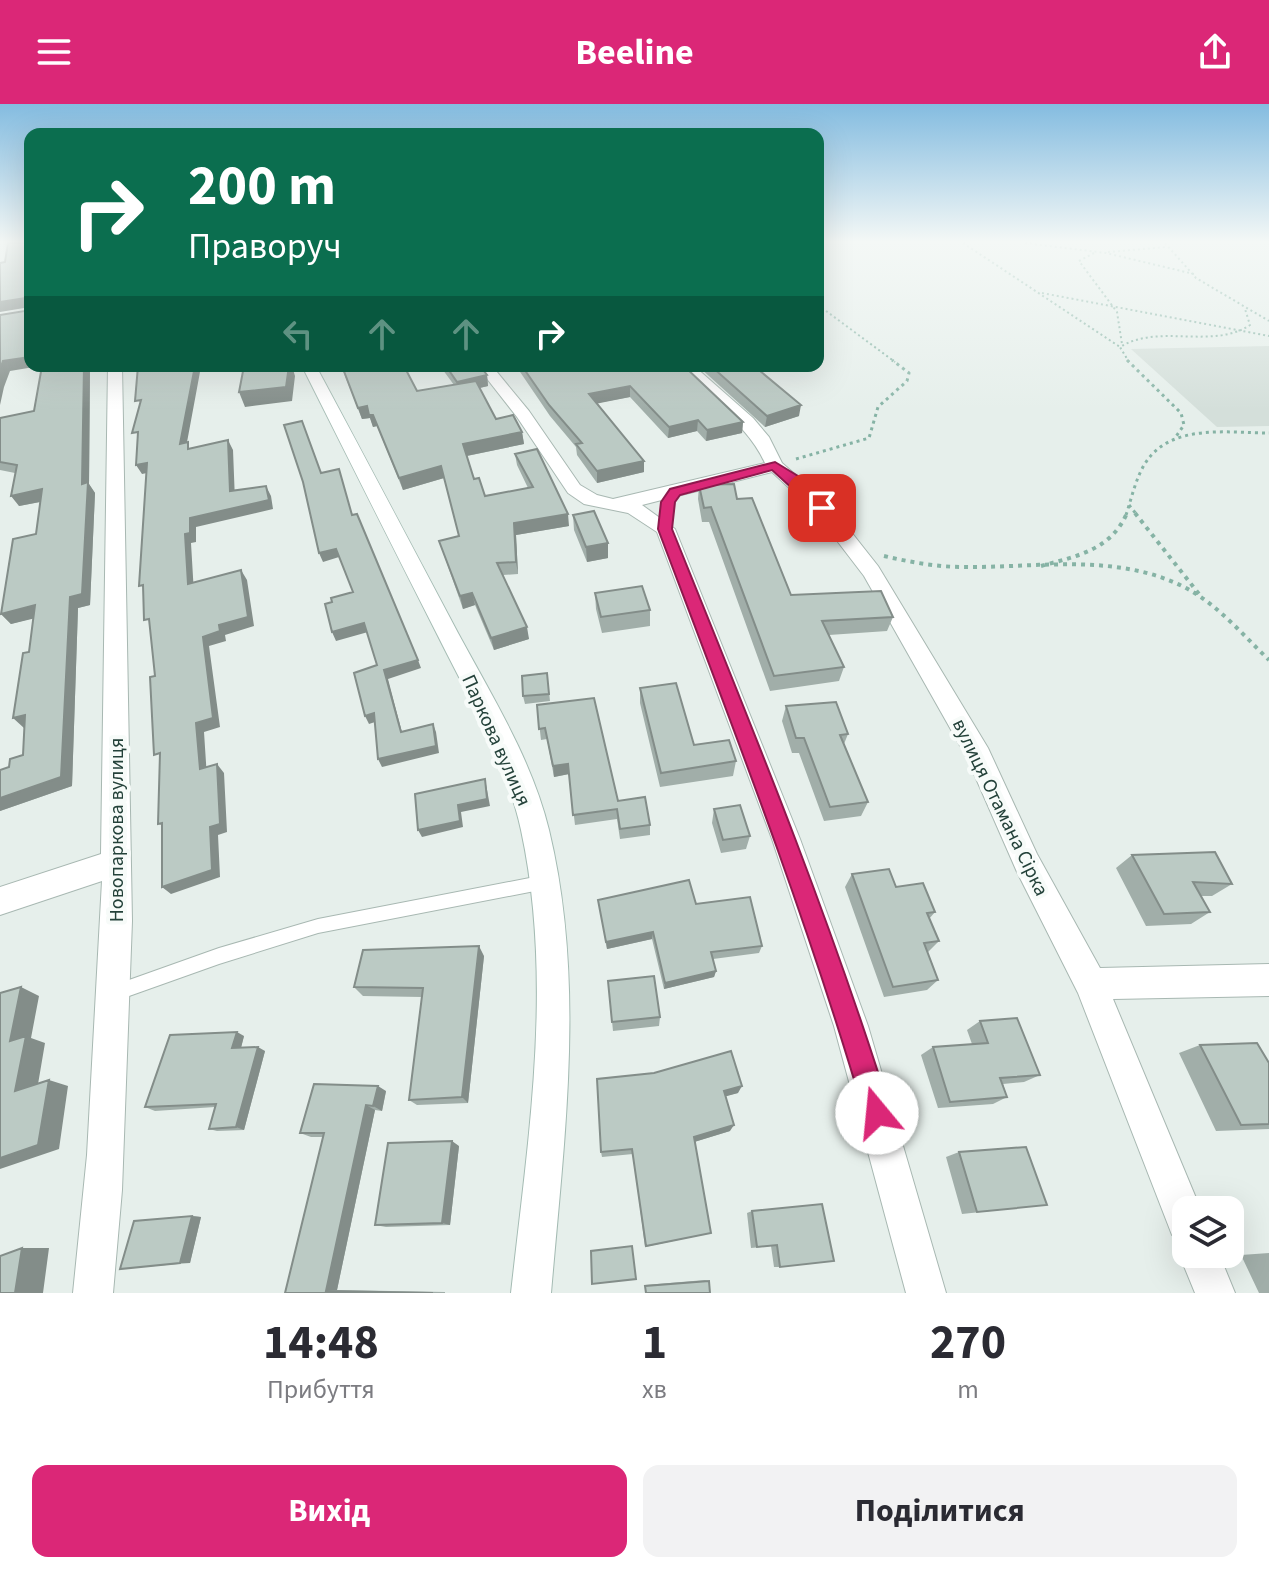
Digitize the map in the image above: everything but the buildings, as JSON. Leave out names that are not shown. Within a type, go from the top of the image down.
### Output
[{"type":"street","name":"Новопаркова вулиця","points":[[93,1293],[109,1129],[112,994],[119,894],[115,863],[115,372]]},
{"type":"street","name":"Паркова вулиця","points":[[312,372],[499,733],[521,783],[546,882],[554,987],[531,1293]]},
{"type":"street","points":[[489,372],[523,414],[574,489],[591,500],[634,508],[665,529]]},
{"type":"street","name":"вулиця Отамана Сірка","points":[[692,372],[761,437],[775,466],[810,494],[893,603],[972,742],[1027,863],[1091,984],[1176,1196]]},
{"type":"street","points":[[618,503],[775,466]]},
{"type":"street","points":[[675,492],[668,502],[665,529],[786,839],[851,1026],[926,1293]]},
{"type":"street","points":[[0,901],[115,863]]},
{"type":"street","points":[[1091,984],[1269,980]]},
{"type":"street","points":[[1205,1268],[1215,1293]]},
{"type":"lane","points":[[112,994],[219,956],[318,926],[546,882]]},
{"type":"path","points":[[1050,298],[1121,345]]},
{"type":"path","points":[[1079,298],[1269,336]]},
{"type":"path","points":[[1107,298],[1120,320],[1124,357],[1181,413],[1184,425],[1172,440]]},
{"type":"path","points":[[1230,298],[1269,321]]},
{"type":"path","points":[[775,466],[863,442],[871,434],[878,407],[907,381],[909,373],[904,367],[824,309]]},
{"type":"path","points":[[1121,345],[1143,338],[1228,335],[1245,330],[1250,321],[1245,309]]},
{"type":"path","points":[[1035,568],[1101,545],[1121,527],[1143,467],[1160,447],[1172,440],[1204,434],[1269,433]]},
{"type":"path","points":[[1129,505],[1200,596],[1269,660]]},
{"type":"path","points":[[843,535],[885,556],[919,565],[975,570],[1097,565],[1133,569],[1168,579],[1200,596]]},
{"type":"shaded area","points":[[1269,346],[1269,426],[1217,427],[1131,349]]},
{"type":"route","points":[[822,508],[810,494],[775,466],[688,486],[675,492],[668,502],[665,529],[786,839],[851,1026],[877,1113]]}]
